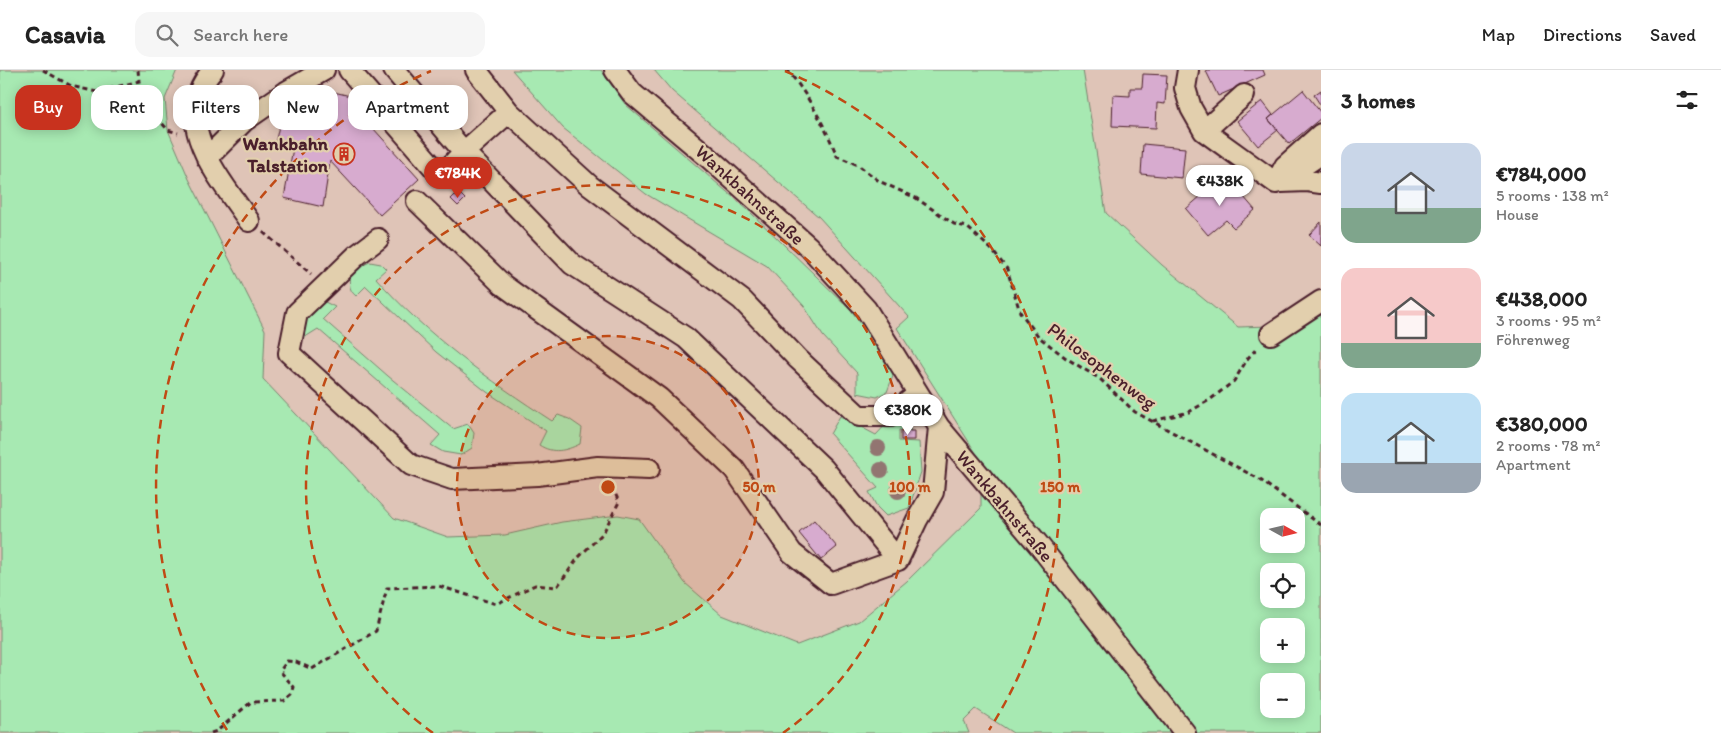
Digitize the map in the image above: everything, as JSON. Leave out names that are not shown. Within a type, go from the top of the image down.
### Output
[{"type":"street","points":[[213,70],[204,81],[195,102],[195,122],[204,150],[218,176],[249,221]]},
{"type":"street","points":[[204,150],[286,92],[324,70]]},
{"type":"street","points":[[349,70],[441,176],[464,152],[509,112]]},
{"type":"street","points":[[394,70],[464,152],[572,264],[686,338],[824,469],[898,560]]},
{"type":"street","points":[[476,70],[509,112],[590,186],[742,300],[798,359],[859,416],[890,416],[918,394]]},
{"type":"street","name":"Wankbahnstraße","points":[[615,70],[632,93],[708,157],[809,247],[866,309],[939,428],[1038,544],[1185,733]]},
{"type":"street","points":[[1188,70],[1185,88],[1190,108],[1204,131],[1276,183],[1307,181],[1321,183]]},
{"type":"street","points":[[1204,131],[1244,95]]},
{"type":"street","points":[[1276,183],[1285,166],[1321,134]]},
{"type":"street","points":[[1276,183],[1321,154]]},
{"type":"street","points":[[417,201],[502,285],[659,398],[734,469],[792,553],[831,584],[898,560],[916,520],[933,492],[939,428]]},
{"type":"street","points":[[378,239],[358,255],[297,313],[288,352],[411,465],[452,479],[536,475],[598,467],[649,469]]},
{"type":"street","points":[[1271,334],[1321,301]]},
{"type":"path","points":[[43,70],[71,86],[97,92],[139,80]]},
{"type":"path","points":[[138,70],[143,102],[168,130],[204,150]]},
{"type":"path","name":"Philosophenweg","points":[[786,70],[802,88],[826,129],[837,156],[858,165],[879,181],[916,198],[954,224],[966,227],[991,249],[1007,269],[1020,312],[1039,337],[1066,358],[1100,379],[1135,412],[1259,479],[1321,525]]},
{"type":"path","points":[[249,221],[325,286]]},
{"type":"path","points":[[1152,421],[1189,412],[1211,399],[1234,381],[1248,358],[1271,334]]},
{"type":"path","points":[[211,733],[251,702],[284,701],[292,694],[294,687],[280,671],[287,661],[296,662],[312,669],[376,631],[386,588],[439,586],[496,604],[534,585],[557,587],[578,558],[603,533],[619,502],[612,486],[600,478],[598,467]]},
{"type":"green space","points":[[0,70],[177,70],[165,99],[168,130],[189,179],[265,330],[263,379],[394,518],[448,537],[505,535],[562,522],[618,515],[639,519],[685,583],[722,615],[797,645],[859,621],[907,581],[981,508],[981,461],[897,328],[909,317],[819,217],[672,91],[654,70],[1083,70],[1106,213],[1162,265],[1238,327],[1270,326],[1321,301],[1321,733],[1013,733],[976,709],[964,721],[969,733],[0,733]]},
{"type":"green space","points":[[512,70],[601,70],[625,104],[748,210],[851,310],[893,368],[893,376],[887,392],[877,397],[857,393],[857,373],[823,336],[804,306],[767,266],[646,194],[563,128]]},
{"type":"green space","points":[[370,262],[381,264],[386,269],[376,278],[395,299],[459,356],[552,421],[558,415],[569,419],[582,428],[580,444],[559,450],[549,450],[539,445],[546,431],[487,392],[436,352],[366,286],[356,296],[350,287],[352,270]]},
{"type":"green space","points":[[323,301],[335,307],[323,319],[388,376],[453,429],[468,424],[474,433],[472,448],[461,455],[443,452],[431,445],[440,435],[318,329],[302,339],[307,308]]},
{"type":"green space","points":[[840,416],[876,435],[890,420],[907,424],[911,431],[899,430],[899,441],[919,442],[921,472],[909,508],[886,516],[877,507],[869,492],[878,488],[830,434]]},
{"type":"building","points":[[1263,70],[1265,75],[1218,96],[1206,71]]},
{"type":"building","points":[[1143,74],[1167,75],[1165,104],[1157,103],[1156,128],[1112,126],[1113,95],[1130,96],[1130,88],[1142,88]]},
{"type":"building","points":[[1303,90],[1321,113],[1321,118],[1289,144],[1268,119]]},
{"type":"building","points":[[1321,90],[1321,106],[1314,95]]},
{"type":"building","name":"Wankbahn Talstation","points":[[338,93],[348,95],[348,130],[375,130],[419,179],[380,215],[330,161],[323,207],[284,198],[293,148],[275,144],[278,130],[338,130]]},
{"type":"building","points":[[1262,101],[1273,115],[1268,119],[1278,130],[1258,146],[1237,121]]},
{"type":"building","points":[[1143,144],[1185,148],[1182,178],[1141,174]]},
{"type":"building","points":[[1225,175],[1255,210],[1234,228],[1226,220],[1208,235],[1186,209]]},
{"type":"building","points":[[458,192],[465,199],[458,206],[451,199]]},
{"type":"building","points":[[1321,222],[1321,246],[1309,235]]},
{"type":"building","points":[[901,431],[914,431],[914,440],[901,440]]},
{"type":"building","points":[[814,520],[837,547],[821,560],[799,533]]},
{"type":"place","name":"Wankbahn Talstation","points":[[344,154]]}]
